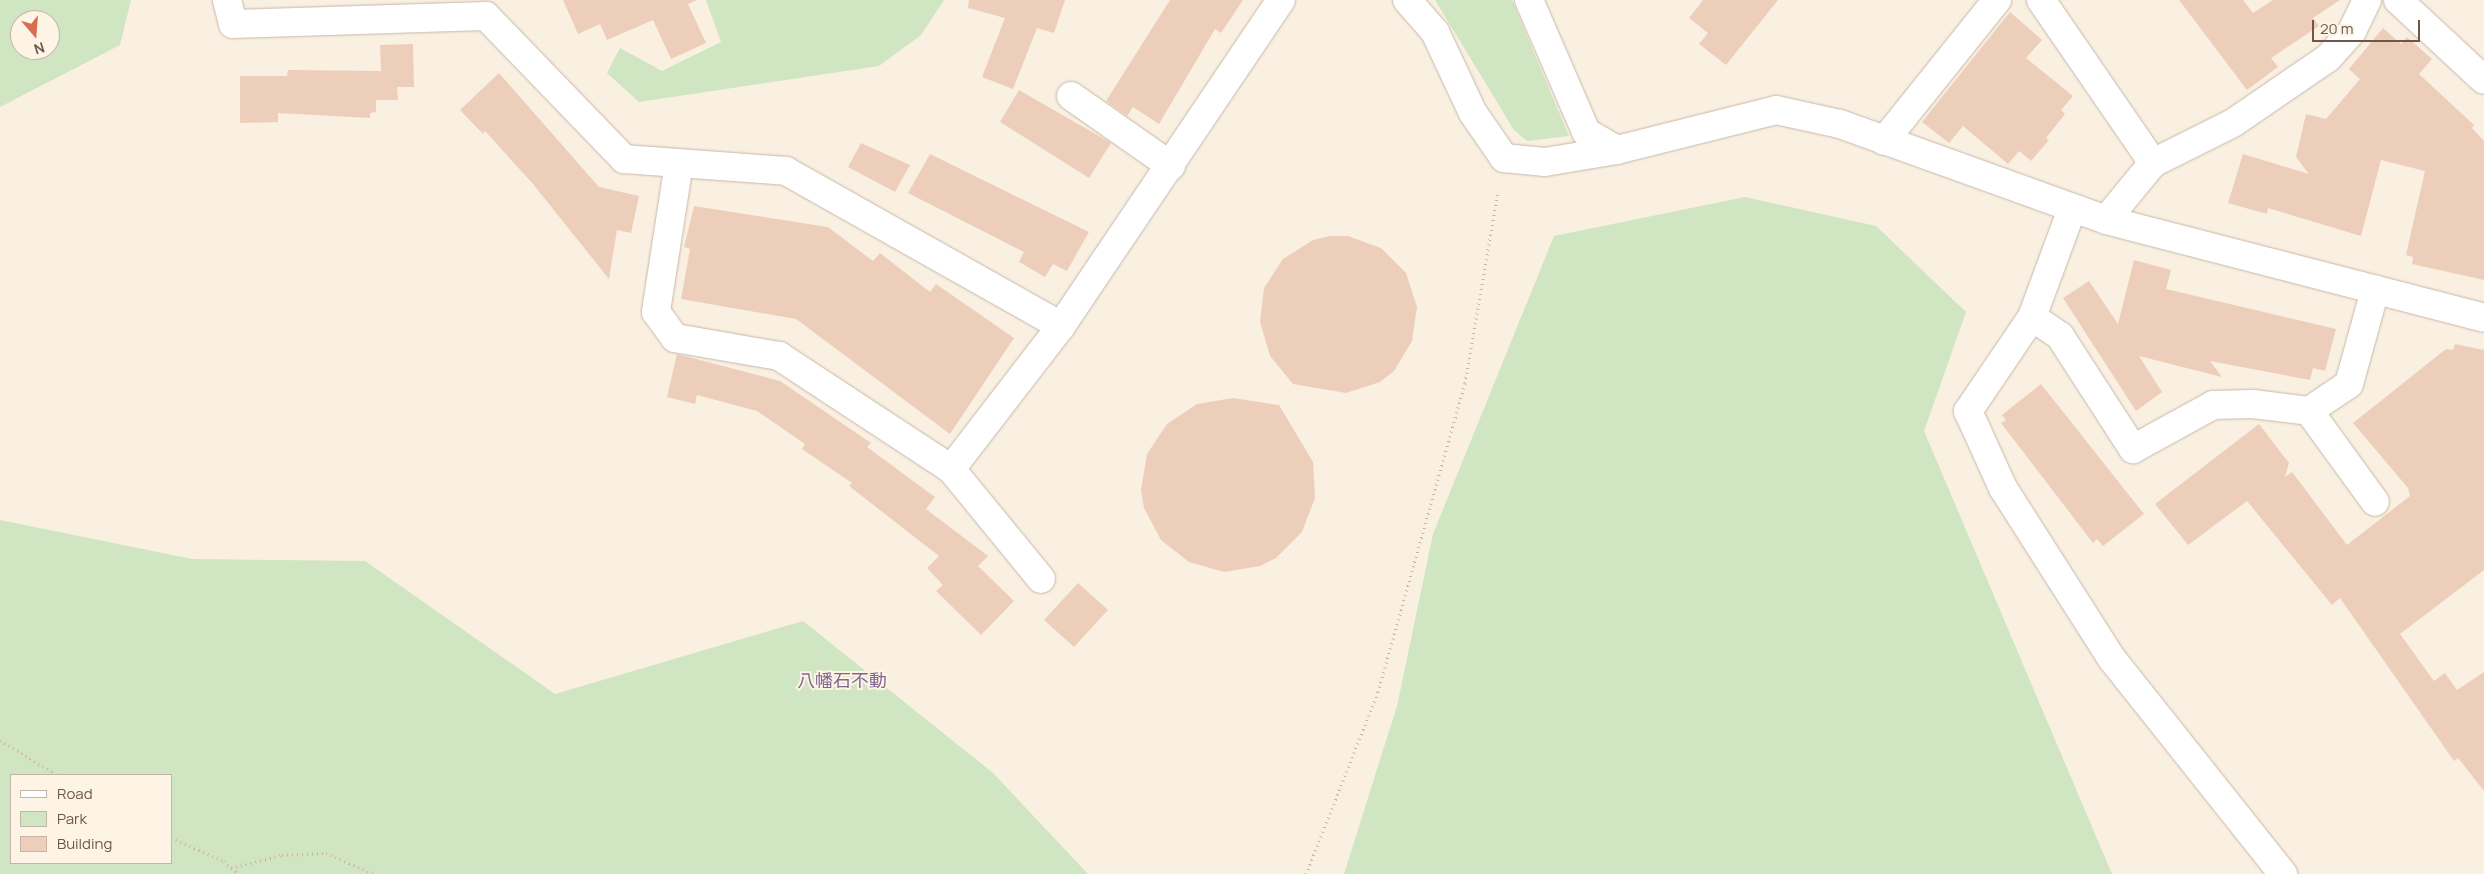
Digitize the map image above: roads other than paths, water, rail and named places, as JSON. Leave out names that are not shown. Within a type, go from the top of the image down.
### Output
[{"type":"street","points":[[227,0],[233,24],[486,16],[624,159],[786,171],[1061,326]]},
{"type":"street","points":[[951,469],[1061,326],[1171,166],[1281,0]]},
{"type":"street","points":[[1407,0],[1435,32],[1473,113],[1504,158],[1545,162],[1617,150],[1776,110],[1840,124],[2106,220],[2484,318]]},
{"type":"street","points":[[1530,0],[1586,132],[1617,150]]},
{"type":"street","points":[[1884,141],[1997,0]]},
{"type":"street","points":[[2041,0],[2153,163]]},
{"type":"street","points":[[2106,220],[2153,163],[2233,124],[2328,58],[2352,31],[2367,0]]},
{"type":"street","points":[[2398,0],[2484,80]]},
{"type":"street","points":[[1071,96],[1171,166]]},
{"type":"street","points":[[679,163],[656,312],[675,338],[779,356],[951,469],[1041,579]]},
{"type":"street","points":[[2072,209],[2032,317],[1968,411],[2003,488],[2112,659],[2283,874]]},
{"type":"street","points":[[2032,317],[2060,336],[2133,449],[2213,405],[2253,404],[2309,411],[2349,384],[2375,290]]},
{"type":"street","points":[[2309,411],[2375,502]]},
{"type":"district","name":"八幡石不動","points":[[842,680]]}]
